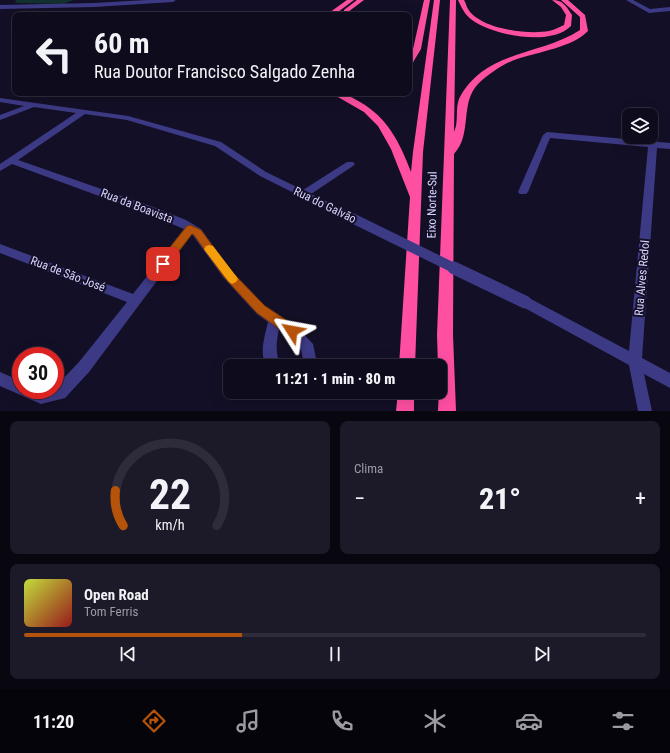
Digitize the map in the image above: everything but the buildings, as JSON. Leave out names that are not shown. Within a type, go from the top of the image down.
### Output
[{"type":"highway","points":[[333,12],[351,0]]},
{"type":"highway","points":[[344,12],[361,0]]},
{"type":"highway","points":[[412,57],[417,48],[427,0]]},
{"type":"highway","name":"Eixo Norte-Sul","points":[[407,359],[418,152],[437,0]]},
{"type":"highway","name":"Eixo Norte-Sul","points":[[446,411],[451,35],[454,0]]},
{"type":"highway","points":[[461,0],[465,11],[480,22],[501,30],[528,35],[551,33],[567,26],[569,15],[563,6],[555,0]]},
{"type":"highway","points":[[449,155],[461,128],[463,101],[474,83],[490,69],[508,61],[570,40],[584,31],[583,16],[564,0]]},
{"type":"highway","points":[[342,96],[358,104],[382,123],[398,153],[415,196]]},
{"type":"highway","points":[[405,411],[406,399]]},
{"type":"street","points":[[0,7],[94,5],[173,0]]},
{"type":"street","points":[[629,0],[649,11],[670,9]]},
{"type":"street","name":"Rua do Galvão","points":[[0,100],[128,118],[218,144],[263,174],[525,302],[670,381]]},
{"type":"street","points":[[0,118],[32,105]]},
{"type":"street","points":[[0,168],[83,112]]},
{"type":"street","points":[[523,192],[547,135],[622,141]]},
{"type":"street","points":[[653,144],[670,146]]},
{"type":"street","name":"Rua Alves Redol","points":[[645,411],[635,361],[653,144]]},
{"type":"street","name":"Rua da Boavista","points":[[11,161],[152,211],[182,223],[197,232],[227,274],[261,310],[292,331],[308,348],[309,359]]},
{"type":"street","points":[[304,194],[350,164]]},
{"type":"street","points":[[64,389],[84,367],[190,229]]},
{"type":"street","name":"Rua de São José","points":[[0,248],[136,300]]},
{"type":"street","points":[[270,359],[270,340],[275,319]]},
{"type":"street","points":[[0,379],[12,384]]},
{"type":"green space","points":[[16,0],[74,0],[63,4],[15,3]]},
{"type":"slow traffic","points":[[209,249],[232,279]]},
{"type":"route","points":[[163,264],[190,229],[197,232],[227,274],[261,310],[292,331]]}]
